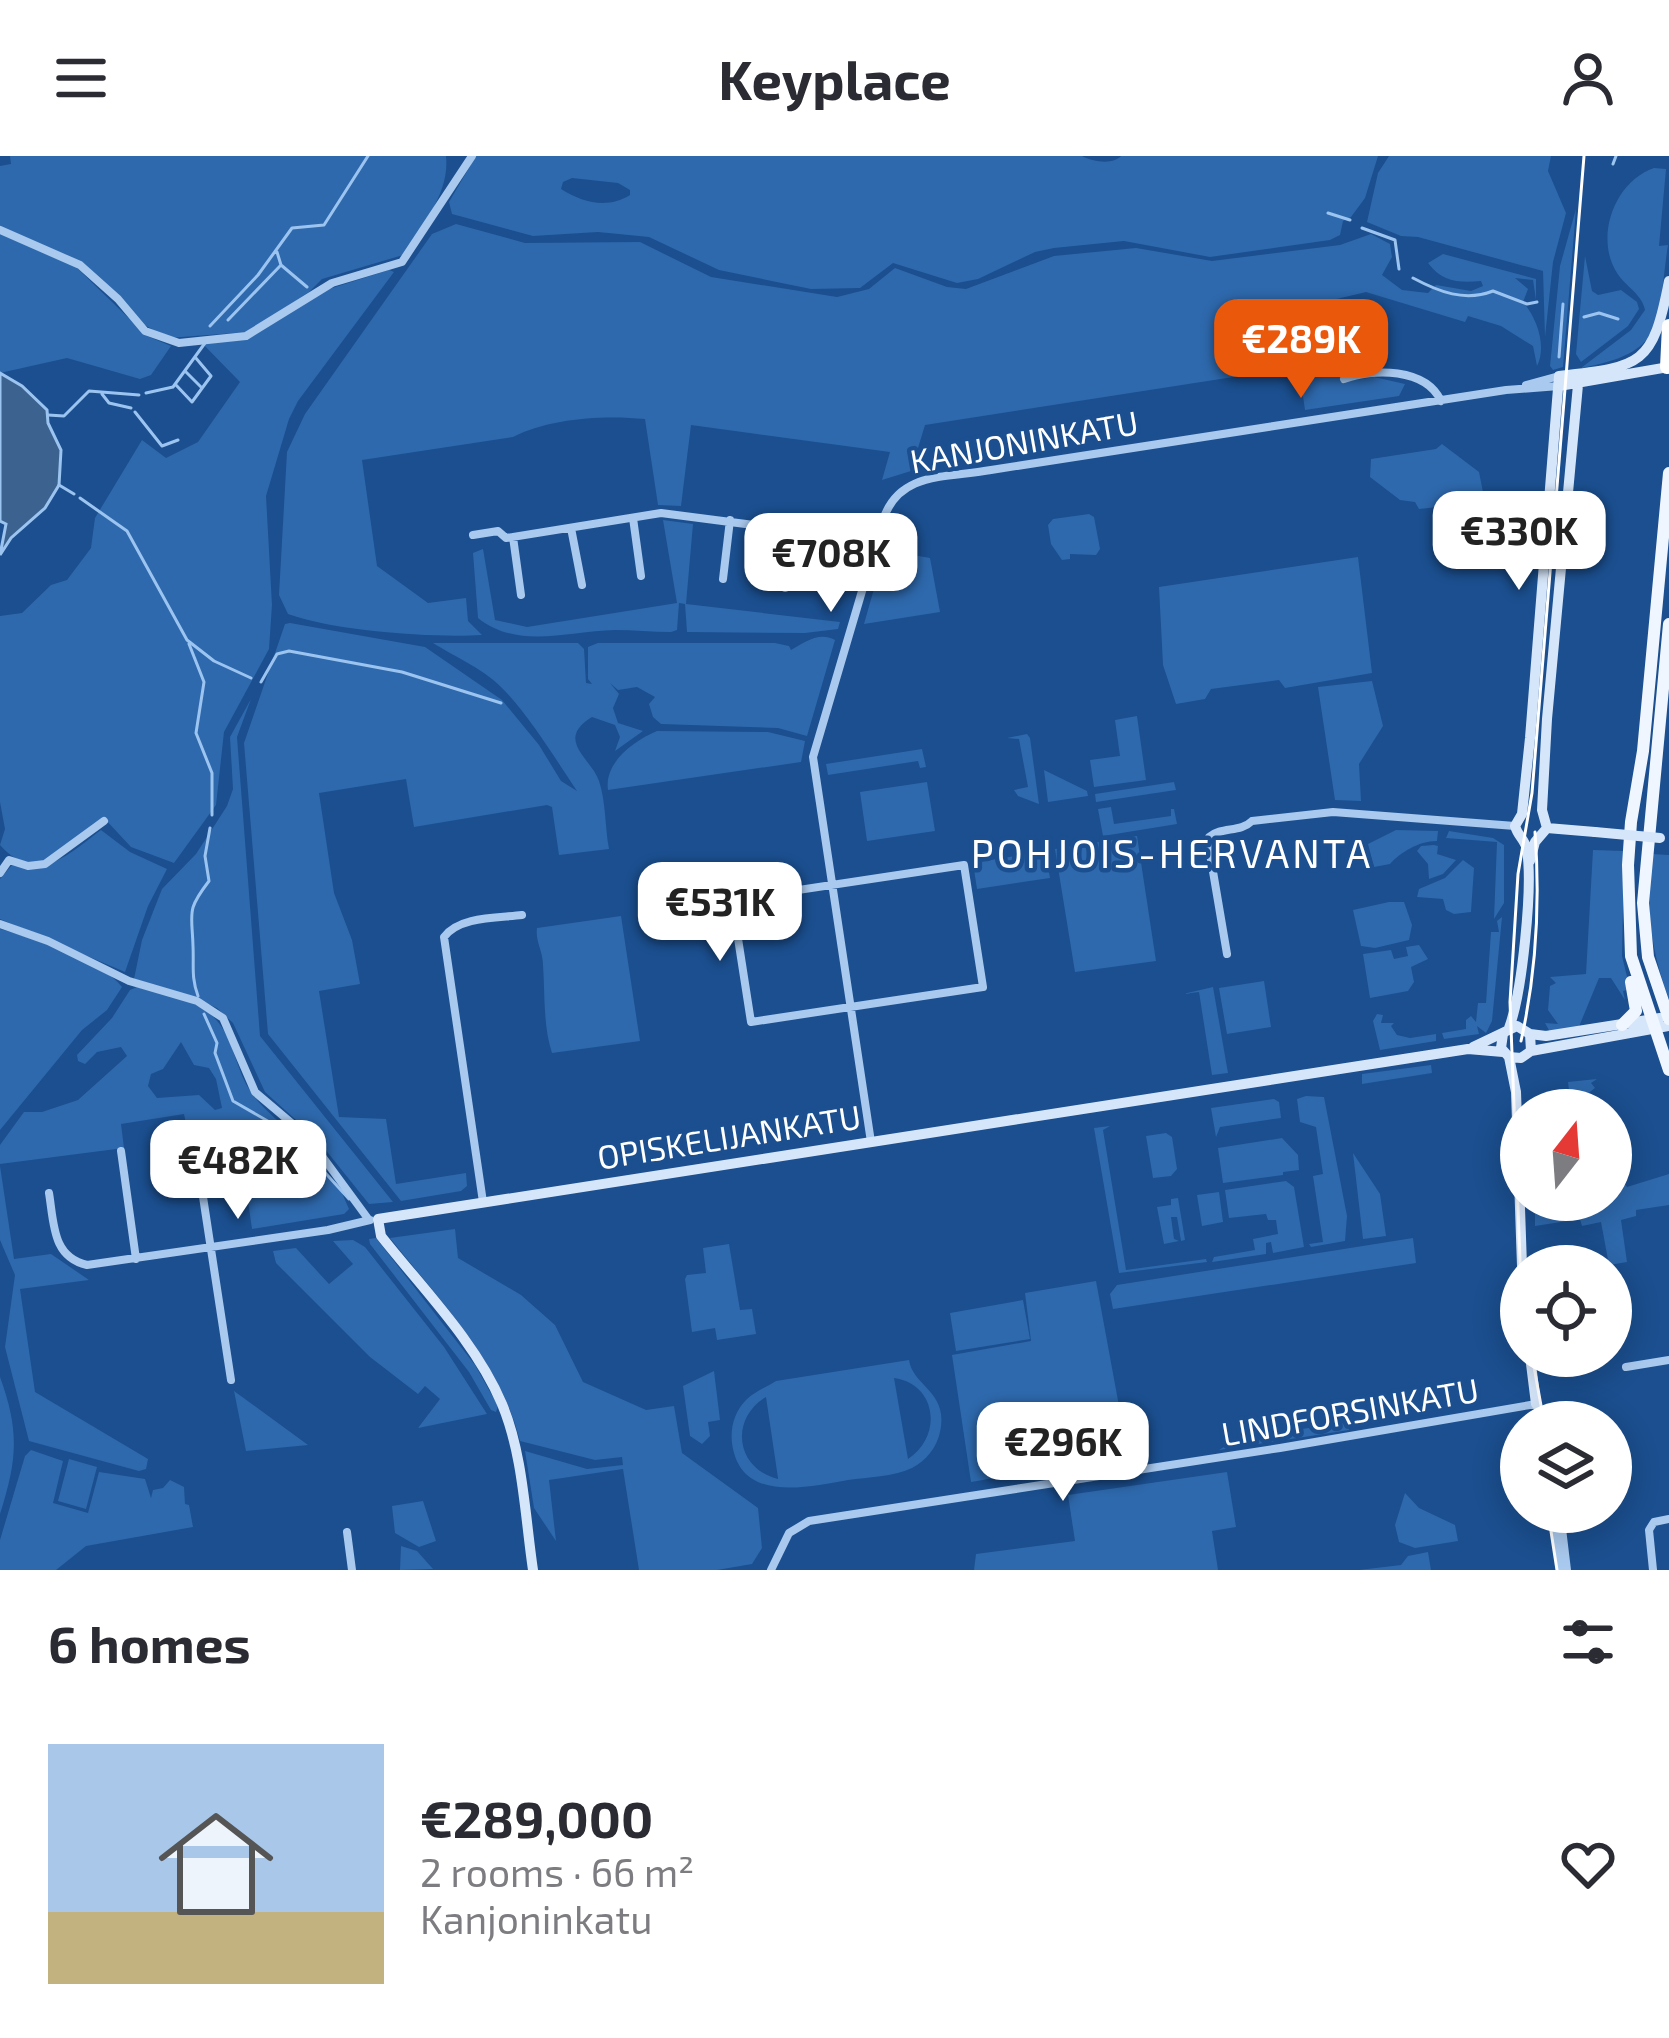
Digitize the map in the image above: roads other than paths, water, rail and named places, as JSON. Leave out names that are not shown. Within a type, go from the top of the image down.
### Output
[{"type":"highway","points":[[1668,373],[1669,326]]},
{"type":"main road","name":"KANJONINKATU","points":[[1579,379],[1642,357],[1662,326],[1669,281]]},
{"type":"main road","name":"KANJONINKATU","points":[[1559,381],[1668,373]]},
{"type":"main road","points":[[1517,1089],[1528,1054],[1520,992],[1530,842],[1545,822],[1551,670],[1579,379]]},
{"type":"main road","points":[[1530,842],[1518,820],[1559,381]]},
{"type":"main road","points":[[1622,1024],[1633,1017],[1636,1004],[1624,953],[1631,822],[1643,751],[1669,473]]},
{"type":"main road","points":[[1669,624],[1643,903],[1669,1070]]},
{"type":"main road","points":[[1518,820],[1534,812],[1545,822],[1664,839]]},
{"type":"main road","points":[[1628,922],[1631,956],[1664,1021]]},
{"type":"main road","points":[[1515,1089],[1505,1031],[1520,992]]},
{"type":"main road","points":[[1505,1031],[1546,1036],[1664,1021]]},
{"type":"main road","points":[[1528,1054],[1664,1021]]},
{"type":"main road","name":"OPISKELIJANKATU","points":[[374,1220],[1468,1049],[1505,1031]]},
{"type":"main road","name":"OPISKELIJANKATU","points":[[1468,1049],[1528,1054]]},
{"type":"main road","points":[[374,1220],[381,1236],[473,1353],[500,1398],[514,1446],[532,1570]]},
{"type":"street","points":[[0,230],[80,265],[145,331],[161,340],[235,339],[255,332],[341,279],[402,262],[472,156]]},
{"type":"street","points":[[1344,379],[1366,371],[1420,380],[1435,388],[1441,401]]},
{"type":"street","name":"KANJONINKATU","points":[[877,541],[888,503],[912,483],[1559,381]]},
{"type":"street","points":[[473,536],[498,531],[506,538],[674,513],[877,541],[813,757],[871,1142]]},
{"type":"street","points":[[633,518],[641,576]]},
{"type":"street","points":[[723,579],[730,520]]},
{"type":"street","points":[[785,588],[792,527]]},
{"type":"street","points":[[572,528],[582,585]]},
{"type":"street","points":[[513,537],[521,595]]},
{"type":"street","points":[[1227,954],[1209,848],[1209,838],[1216,831],[1252,821],[1333,812],[1518,820]]},
{"type":"street","points":[[0,873],[9,860],[28,866],[45,864],[104,821]]},
{"type":"street","points":[[964,865],[983,987],[850,1007],[751,1022],[732,900],[964,865]]},
{"type":"street","points":[[483,1202],[444,937],[459,924],[522,915]]},
{"type":"street","points":[[0,924],[48,940],[129,981],[196,1001],[223,1018],[254,1092],[308,1137],[374,1220]]},
{"type":"street","points":[[194,1138],[231,1380]]},
{"type":"street","points":[[121,1151],[136,1259]]},
{"type":"street","name":"OPISKELIJANKATU","points":[[50,1193],[58,1246],[66,1256],[86,1265],[374,1220]]},
{"type":"street","points":[[1632,1365],[1669,1360]]},
{"type":"street","name":"LINDFORSINKATU","points":[[771,1570],[789,1533],[809,1521],[1500,1410]]},
{"type":"street","points":[[1653,1570],[1650,1527],[1669,1519]]},
{"type":"street","points":[[347,1532],[352,1570]]},
{"type":"street","points":[[1559,1533],[1564,1570]]},
{"type":"waterway","points":[[210,326],[258,275],[292,228],[324,225],[368,156]]},
{"type":"waterway","points":[[1613,164],[1616,156]]},
{"type":"waterway","points":[[1328,213],[1350,220]]},
{"type":"waterway","points":[[1362,228],[1395,240],[1399,269]]},
{"type":"waterway","points":[[228,320],[281,265],[277,252]]},
{"type":"waterway","points":[[281,265],[307,287]]},
{"type":"waterway","points":[[1413,278],[1452,294],[1493,291],[1527,304],[1537,302]]},
{"type":"waterway","points":[[1559,357],[1563,304]]},
{"type":"waterway","points":[[1584,317],[1599,313],[1618,319]]},
{"type":"waterway","points":[[146,393],[173,387],[205,343]]},
{"type":"waterway","points":[[176,385],[192,402],[211,376],[195,357]]},
{"type":"waterway","points":[[185,371],[202,388]]},
{"type":"waterway","points":[[48,415],[64,416],[89,391],[139,395]]},
{"type":"waterway","points":[[102,394],[109,403],[131,408]]},
{"type":"waterway","points":[[135,412],[162,446],[178,440]]},
{"type":"waterway","points":[[59,485],[74,494]]},
{"type":"waterway","points":[[80,498],[127,531],[187,640],[214,661],[251,678]]},
{"type":"waterway","points":[[189,644],[204,682],[196,733],[212,773],[212,815]]},
{"type":"waterway","points":[[261,682],[277,654],[289,651],[402,672],[501,703]]},
{"type":"waterway","points":[[198,996],[192,912],[209,881],[205,856],[210,828]]},
{"type":"waterway","points":[[204,1014],[233,1101],[285,1131],[303,1148]]},
{"type":"waterway","points":[[309,1155],[349,1199]]},
{"type":"tram line","points":[[1519,1245],[1510,1002],[1518,874],[1532,793],[1584,156]]},
{"type":"tram line","points":[[1521,1041],[1536,937],[1535,832]]},
{"type":"tram line","points":[[1536,1377],[1540,1401]]},
{"type":"tram line","points":[[1551,1533],[1557,1570]]},
{"type":"district","name":"POHJOIS-HERVANTA","points":[[1172,852]]}]
